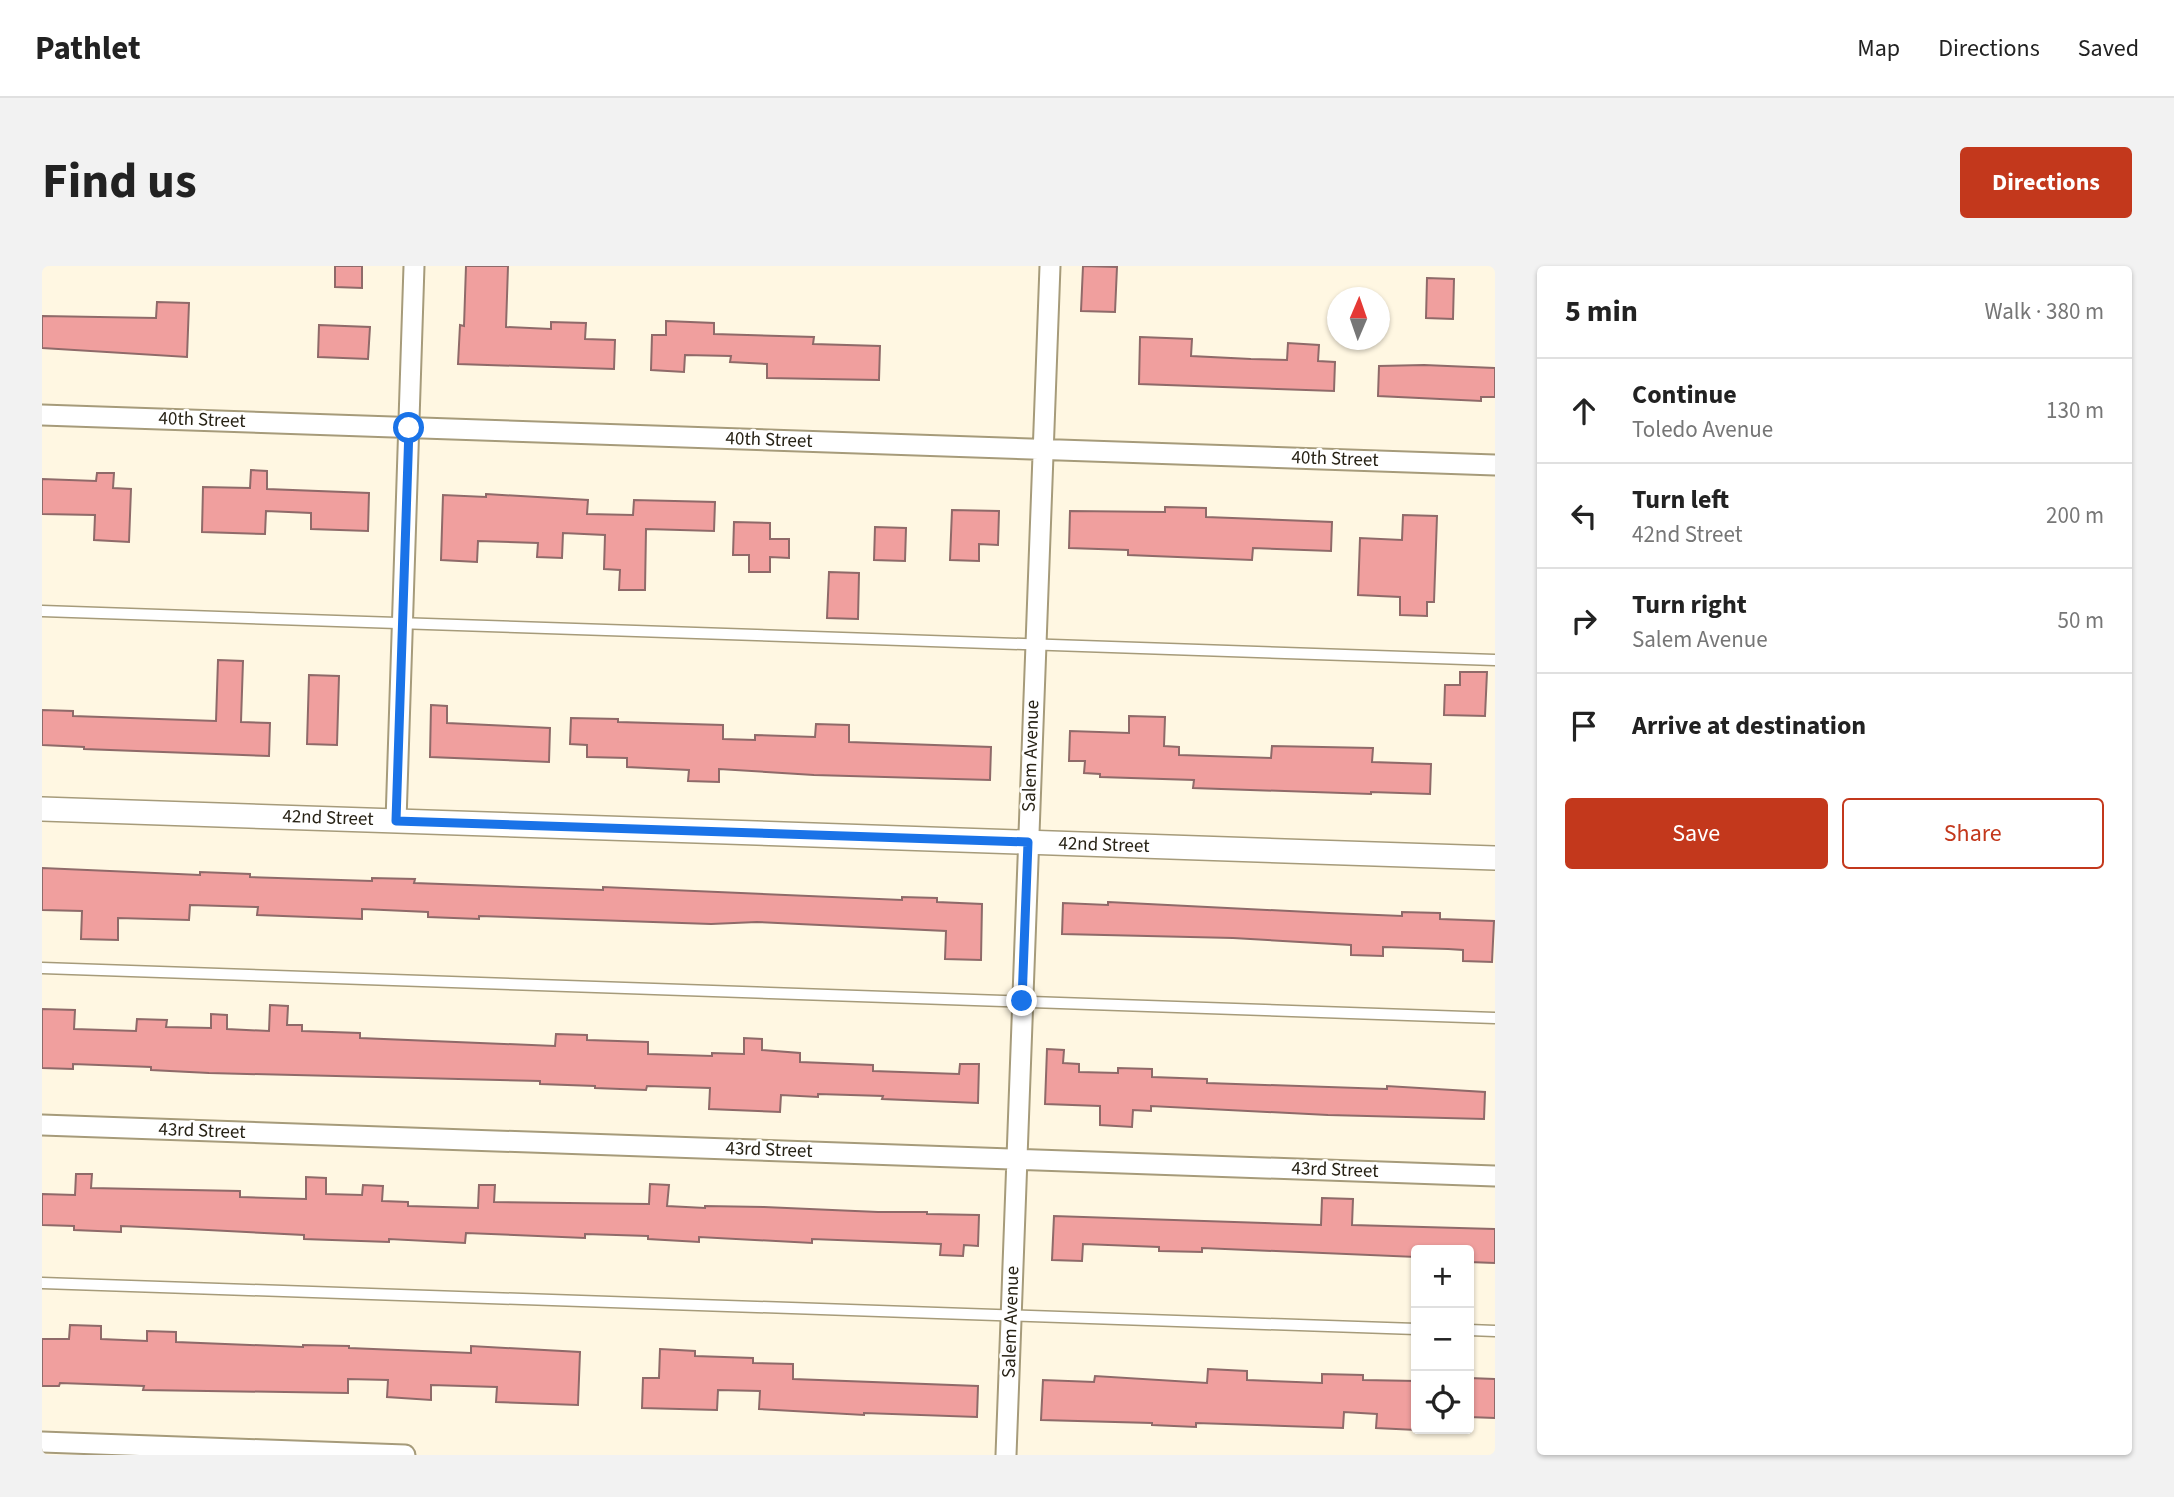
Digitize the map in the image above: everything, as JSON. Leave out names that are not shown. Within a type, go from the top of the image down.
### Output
[{"type":"street","points":[[396,821],[414,266]]},
{"type":"street","name":"Salem Avenue","points":[[1006,1455],[1050,266]]},
{"type":"street","name":"40th Street","points":[[42,415],[1495,465]]},
{"type":"street","name":"42nd Street","points":[[42,808],[1495,859]]},
{"type":"street","name":"43rd Street","points":[[42,1125],[1495,1175]]},
{"type":"street","points":[[42,1442],[405,1455]]},
{"type":"lane","points":[[42,611],[1495,660]]},
{"type":"lane","points":[[42,968],[1495,1018]]},
{"type":"lane","points":[[42,1283],[1411,1329]]},
{"type":"lane","points":[[1474,1330],[1495,1331]]},
{"type":"building","points":[[335,266],[362,266],[362,288],[335,287]]},
{"type":"building","points":[[466,266],[508,266],[506,327],[551,329],[551,322],[586,323],[585,339],[615,340],[614,369],[458,364],[460,325],[464,326]]},
{"type":"building","points":[[1083,266],[1117,267],[1115,312],[1081,311]]},
{"type":"building","points":[[1427,278],[1454,279],[1453,319],[1426,318]]},
{"type":"building","points":[[157,302],[189,303],[187,357],[42,348],[42,316],[156,318]]},
{"type":"building","points":[[666,321],[714,323],[714,334],[814,337],[813,344],[880,346],[879,380],[767,378],[767,364],[730,362],[731,356],[685,355],[684,372],[651,370],[652,335],[666,335]]},
{"type":"building","points":[[319,325],[370,327],[368,359],[318,357]]},
{"type":"building","points":[[1140,337],[1192,339],[1191,356],[1251,359],[1287,360],[1288,343],[1319,345],[1318,361],[1335,362],[1334,391],[1139,384]]},
{"type":"building","points":[[1379,366],[1495,368],[1495,397],[1481,397],[1481,401],[1378,396]]},
{"type":"building","points":[[251,470],[267,471],[267,489],[369,493],[368,531],[311,529],[311,513],[266,511],[265,534],[202,532],[203,487],[250,488]]},
{"type":"building","points":[[97,473],[114,473],[113,488],[131,489],[129,542],[94,540],[95,515],[42,514],[42,479],[96,481]]},
{"type":"building","points":[[486,494],[588,500],[587,514],[633,515],[634,500],[715,502],[714,531],[646,529],[645,590],[619,590],[620,570],[604,569],[605,535],[563,533],[562,558],[537,557],[538,543],[478,541],[477,562],[441,560],[443,495],[486,497]]},
{"type":"building","points":[[1165,507],[1206,508],[1206,517],[1332,522],[1331,551],[1253,548],[1252,560],[1128,555],[1128,550],[1069,548],[1070,511],[1165,512]]},
{"type":"building","points":[[952,510],[999,511],[998,545],[979,544],[979,561],[950,560]]},
{"type":"building","points":[[1403,515],[1437,516],[1434,602],[1427,602],[1427,616],[1400,615],[1400,597],[1358,595],[1360,538],[1402,540]]},
{"type":"building","points":[[734,522],[770,523],[770,539],[789,539],[789,558],[770,557],[770,572],[749,572],[749,555],[733,555]]},
{"type":"building","points":[[875,527],[906,528],[905,561],[874,560]]},
{"type":"building","points":[[829,572],[859,573],[858,619],[827,618]]},
{"type":"building","points":[[218,660],[243,661],[241,722],[270,723],[269,756],[42,745],[42,710],[73,711],[73,716],[216,721]]},
{"type":"building","points":[[1460,672],[1487,672],[1485,716],[1444,715],[1445,685],[1460,685]]},
{"type":"building","points":[[309,675],[339,676],[337,745],[307,744]]},
{"type":"building","points":[[431,705],[447,706],[447,723],[550,728],[549,762],[430,757]]},
{"type":"building","points":[[1129,716],[1165,717],[1164,746],[1179,747],[1179,755],[1271,758],[1272,746],[1373,748],[1372,762],[1431,764],[1430,794],[1193,788],[1194,780],[1100,777],[1100,774],[1084,773],[1085,761],[1069,761],[1070,731],[1129,733]]},
{"type":"building","points":[[571,718],[723,725],[723,739],[755,740],[755,735],[815,737],[816,724],[849,725],[849,742],[991,747],[990,780],[814,775],[719,769],[719,782],[688,781],[689,770],[627,767],[627,758],[587,757],[587,745],[570,744]]},
{"type":"building","points":[[42,868],[200,875],[200,872],[250,874],[250,877],[372,881],[372,878],[415,879],[414,883],[603,890],[603,887],[902,900],[902,897],[937,898],[937,902],[982,904],[981,960],[945,959],[946,931],[757,922],[711,924],[479,916],[479,919],[428,917],[428,912],[362,909],[362,919],[257,915],[258,907],[190,905],[189,920],[118,918],[118,940],[81,939],[82,911],[42,910]]},
{"type":"building","points":[[1108,902],[1402,916],[1402,912],[1440,913],[1440,919],[1494,921],[1492,962],[1463,961],[1463,950],[1448,949],[1383,947],[1383,956],[1351,955],[1351,945],[1233,938],[1062,934],[1063,903],[1108,905]]},
{"type":"building","points":[[270,1005],[288,1006],[287,1025],[302,1025],[302,1031],[360,1033],[360,1038],[555,1046],[556,1034],[587,1035],[587,1040],[648,1042],[648,1054],[712,1056],[712,1053],[744,1054],[744,1038],[762,1039],[762,1050],[800,1053],[800,1062],[873,1065],[873,1071],[959,1074],[960,1064],[979,1064],[978,1103],[882,1099],[883,1096],[781,1095],[780,1112],[709,1109],[710,1088],[647,1086],[646,1090],[540,1084],[540,1081],[209,1073],[151,1070],[151,1067],[73,1064],[73,1069],[42,1068],[42,1009],[75,1010],[74,1029],[136,1031],[137,1019],[167,1020],[166,1027],[211,1028],[211,1014],[227,1015],[227,1029],[269,1031]]},
{"type":"building","points":[[1047,1049],[1064,1050],[1063,1063],[1079,1064],[1079,1072],[1118,1073],[1118,1068],[1152,1069],[1152,1077],[1207,1079],[1207,1083],[1387,1089],[1387,1086],[1485,1092],[1484,1119],[1151,1106],[1151,1111],[1133,1110],[1132,1127],[1100,1125],[1100,1106],[1045,1104]]},
{"type":"building","points":[[76,1174],[92,1174],[91,1188],[240,1191],[240,1197],[306,1199],[306,1177],[326,1178],[326,1194],[362,1195],[363,1185],[383,1186],[382,1201],[408,1202],[408,1206],[478,1208],[479,1185],[495,1185],[494,1202],[649,1204],[650,1184],[669,1185],[667,1206],[979,1215],[978,1246],[964,1245],[963,1256],[940,1255],[941,1244],[812,1239],[812,1243],[699,1237],[699,1242],[648,1239],[648,1236],[585,1234],[585,1238],[466,1233],[465,1243],[389,1239],[389,1242],[121,1226],[121,1232],[74,1230],[74,1226],[42,1225],[42,1194],[75,1195]]},
{"type":"building","points":[[1322,1198],[1353,1199],[1352,1225],[1495,1229],[1495,1263],[1474,1262],[1474,1245],[1411,1245],[1411,1257],[1202,1248],[1202,1252],[1159,1251],[1159,1247],[1083,1244],[1082,1261],[1052,1260],[1054,1216],[1321,1225]]},
{"type":"building","points":[[70,1325],[101,1326],[101,1339],[147,1341],[147,1331],[176,1332],[176,1342],[349,1346],[471,1353],[471,1346],[580,1352],[578,1405],[496,1402],[497,1387],[431,1385],[431,1400],[387,1397],[388,1380],[348,1379],[348,1393],[143,1390],[144,1386],[60,1383],[59,1386],[42,1386],[42,1339],[69,1339]]},
{"type":"building","points":[[660,1349],[695,1351],[695,1356],[753,1358],[753,1363],[793,1364],[793,1379],[978,1386],[977,1417],[864,1415],[759,1409],[760,1391],[718,1390],[717,1410],[642,1408],[643,1378],[659,1378]]},
{"type":"building","points":[[1208,1369],[1247,1371],[1247,1380],[1322,1383],[1322,1374],[1363,1375],[1363,1380],[1411,1381],[1411,1430],[1376,1428],[1377,1414],[1344,1412],[1343,1428],[1196,1423],[1196,1427],[1041,1420],[1043,1380],[1094,1382],[1095,1376],[1207,1383]]},
{"type":"building","points":[[1474,1378],[1495,1379],[1495,1418],[1474,1417]]},
{"type":"route","points":[[409,428],[396,821],[1028,842],[1022,1001]]}]
